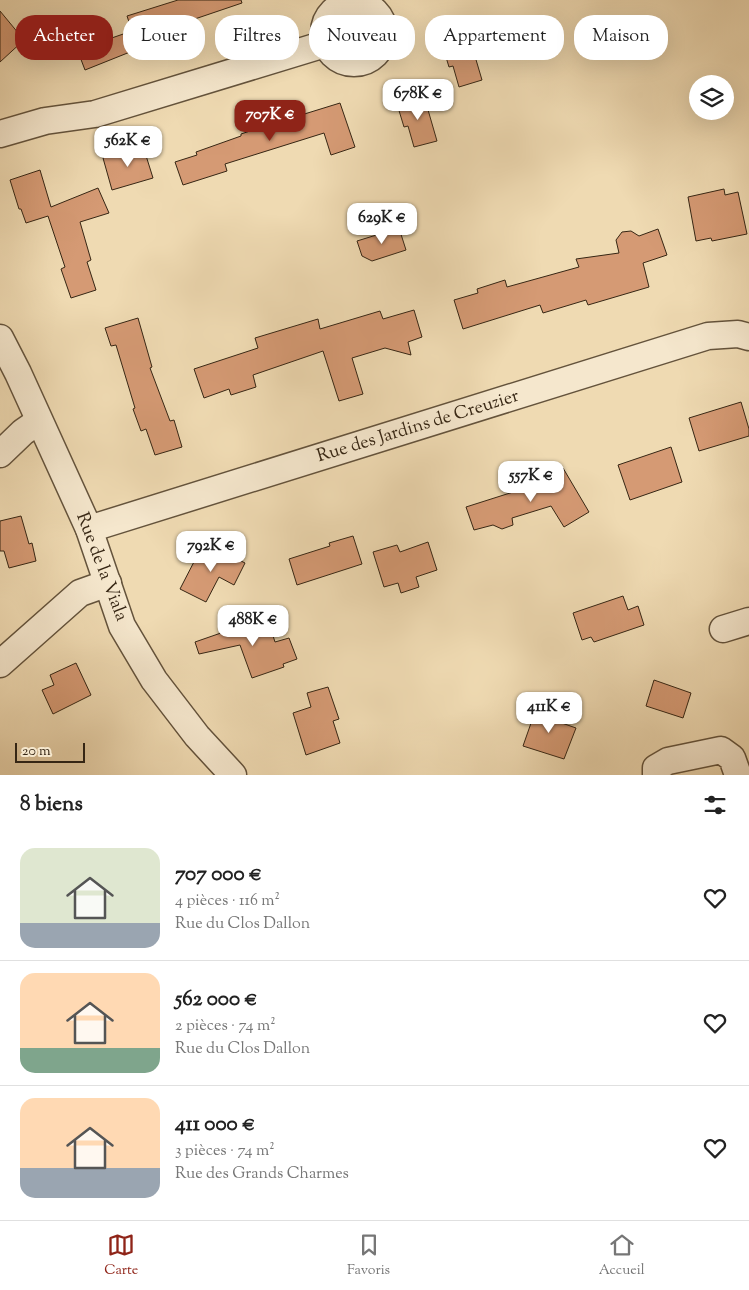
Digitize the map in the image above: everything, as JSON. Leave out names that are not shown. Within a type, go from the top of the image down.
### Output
[{"type":"street","points":[[0,134],[45,121],[95,114],[309,49]]},
{"type":"street","name":"Rue des Jardins de Creuzier","points":[[89,529],[708,336],[738,334],[749,337]]},
{"type":"street","name":"Rue de la Viala","points":[[0,338],[89,529],[122,626],[154,680],[198,736],[233,775]]},
{"type":"street","points":[[0,454],[23,432],[39,421]]},
{"type":"street","points":[[0,664],[80,593],[108,583]]},
{"type":"street","points":[[723,628],[749,621]]},
{"type":"street","points":[[656,775],[656,768],[668,761],[720,750],[732,758],[738,775]]},
{"type":"building","points":[[178,0],[241,0],[242,3],[205,16],[130,15]]},
{"type":"building","points":[[0,11],[15,29],[15,48],[0,62]]},
{"type":"building","points":[[123,34],[123,55],[113,59],[113,38]]},
{"type":"building","points":[[81,60],[110,60],[85,70]]},
{"type":"building","points":[[447,60],[476,60],[482,80],[459,87],[453,66],[449,67]]},
{"type":"building","points":[[424,96],[437,141],[414,147],[408,126],[404,127],[397,104]]},
{"type":"building","points":[[340,103],[355,147],[331,155],[324,133],[225,164],[227,171],[183,185],[175,162],[197,155],[196,152],[262,127],[261,123],[284,116],[285,120]]},
{"type":"building","points":[[143,146],[153,178],[112,190],[103,158]]},
{"type":"building","points":[[40,170],[51,207],[98,188],[109,213],[80,222],[91,260],[87,262],[96,290],[71,298],[61,269],[65,267],[48,216],[26,223],[21,209],[19,209],[10,180]]},
{"type":"building","points":[[724,189],[725,195],[738,192],[747,234],[712,241],[711,238],[696,241],[688,197]]},
{"type":"building","points":[[399,228],[406,250],[372,261],[362,256],[357,241]]},
{"type":"building","points":[[658,229],[667,255],[643,263],[649,287],[588,305],[586,300],[543,313],[540,305],[463,329],[454,300],[478,293],[477,289],[505,280],[507,287],[579,267],[576,259],[619,253],[616,240],[622,232],[631,231],[639,236]]},
{"type":"building","points":[[414,310],[422,337],[408,342],[411,355],[385,348],[352,358],[363,394],[339,401],[323,351],[253,375],[256,387],[231,395],[229,389],[204,398],[194,369],[258,348],[255,338],[318,319],[320,329],[380,311],[383,319]]},
{"type":"building","points":[[138,318],[152,367],[150,368],[170,421],[174,420],[182,447],[155,455],[146,429],[141,431],[133,409],[135,408],[116,345],[111,346],[105,328]]},
{"type":"building","points":[[741,402],[749,429],[749,436],[699,451],[689,418]]},
{"type":"building","points":[[671,447],[682,482],[630,500],[618,465]]},
{"type":"building","points":[[563,468],[589,512],[564,527],[551,506],[512,518],[513,525],[502,529],[493,525],[474,530],[466,507],[532,486]]},
{"type":"building","points":[[21,516],[29,544],[32,543],[36,561],[9,568],[4,551],[0,551],[0,521]]},
{"type":"building","points":[[353,536],[362,564],[297,585],[289,559],[330,546],[329,543]]},
{"type":"building","points":[[428,542],[437,570],[416,577],[419,587],[401,593],[398,583],[384,587],[373,552],[397,545],[400,552]]},
{"type":"building","points":[[210,545],[245,563],[234,585],[219,577],[206,602],[180,589],[197,556],[204,559]]},
{"type":"building","points":[[623,596],[628,610],[638,606],[644,625],[594,642],[591,637],[582,640],[573,613]]},
{"type":"building","points":[[267,617],[275,642],[289,638],[297,659],[283,664],[284,667],[252,678],[240,645],[199,654],[195,642]]},
{"type":"building","points":[[76,663],[91,695],[53,714],[42,690],[54,685],[50,675]]},
{"type":"building","points":[[654,680],[691,693],[683,718],[646,706]]},
{"type":"building","points":[[328,687],[339,719],[333,721],[340,743],[306,755],[293,713],[311,707],[307,693]]},
{"type":"building","points":[[537,706],[562,714],[559,722],[576,728],[564,759],[523,746]]}]
